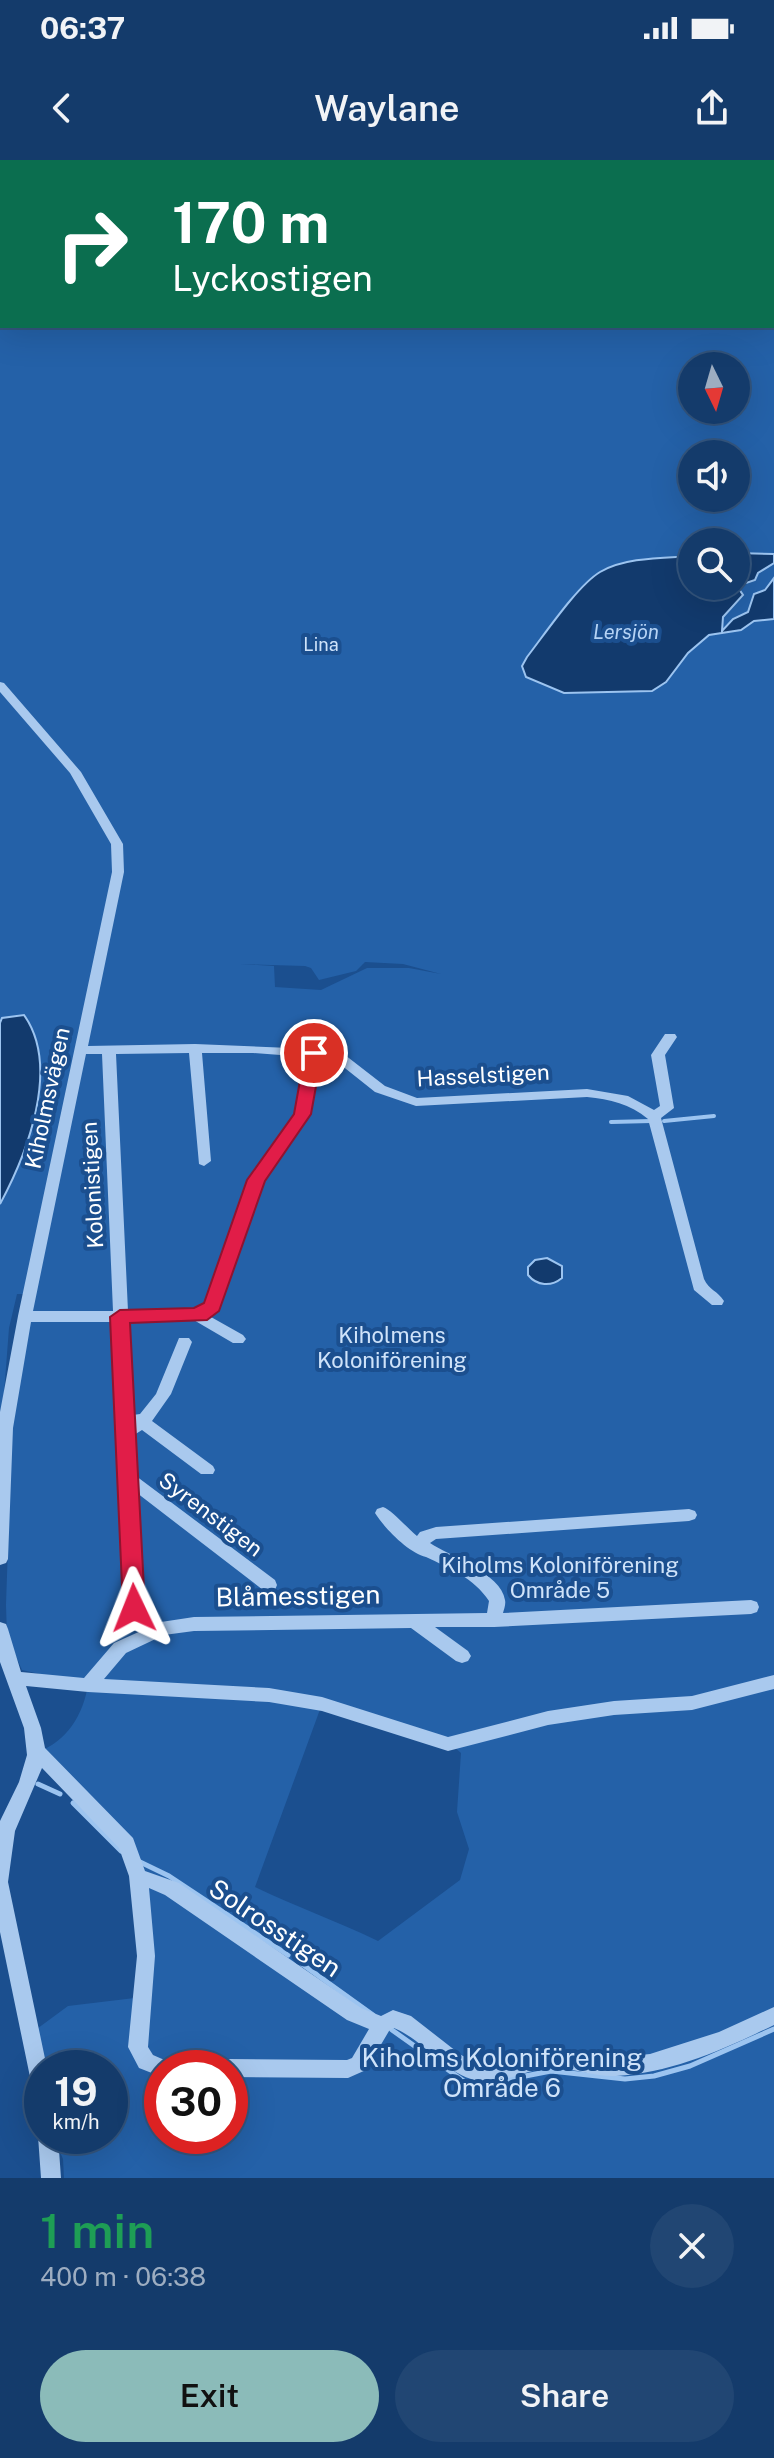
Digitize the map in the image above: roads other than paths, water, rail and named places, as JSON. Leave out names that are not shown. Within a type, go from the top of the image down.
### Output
[{"type":"street","name":"Kiholmsvägen","points":[[0,685],[75,772],[117,844],[118,872],[25,1316],[5,1428],[0,1559]]},
{"type":"street","points":[[670,1037],[658,1055],[667,1108],[654,1117],[697,1279],[701,1290],[717,1301]]},
{"type":"street","name":"Hasselstigen","points":[[83,1050],[109,1052],[195,1048],[314,1053],[340,1058],[380,1089],[416,1102],[598,1093],[633,1103],[654,1117]]},
{"type":"street","points":[[195,1048],[204,1161]]},
{"type":"street","name":"Kolonistigen","points":[[109,1052],[120,1317]]},
{"type":"street","points":[[25,1316],[120,1317],[207,1313],[256,1180],[303,1114],[314,1053]]},
{"type":"street","points":[[194,1314],[238,1339]]},
{"type":"street","name":"Syrenstigen","points":[[120,1317],[134,1608]]},
{"type":"street","points":[[126,1432],[144,1423],[154,1413],[184,1342]]},
{"type":"street","name":"Syrenstigen","points":[[125,1409],[207,1470]]},
{"type":"street","name":"Syrenstigen","points":[[128,1478],[269,1585]]},
{"type":"street","points":[[383,1513],[394,1531],[486,1583],[497,1600],[494,1620]]},
{"type":"street","points":[[425,1551],[421,1542],[426,1536],[436,1533],[689,1515]]},
{"type":"street","name":"Blåmesstigen","points":[[88,1685],[120,1648],[161,1629],[194,1624],[494,1620],[751,1607]]},
{"type":"street","points":[[414,1620],[462,1656]]},
{"type":"street","points":[[0,1629],[7,1673],[37,1752],[127,1844],[138,1876],[146,1956],[138,2047],[144,2060]]},
{"type":"street","points":[[7,1673],[88,1685],[269,1695],[322,1704],[448,1744],[548,1718],[614,1708],[692,1703],[774,1682]]},
{"type":"street","points":[[33,2050],[0,1882],[4,1828],[29,1782],[37,1752]]},
{"type":"street","name":"Solrosstigen","points":[[138,1876],[172,1889],[354,2014],[382,2025],[393,2019],[404,2022],[454,2061],[473,2071],[489,2074],[549,2059],[613,2067],[650,2063],[723,2040],[774,2016]]},
{"type":"street","points":[[248,2068],[348,2069],[359,2064],[382,2025]]},
{"type":"street","points":[[49,2154],[51,2178]]},
{"type":"water","name":"Lersjön","points":[[750,553],[774,554],[774,563],[758,573],[755,580],[750,582]]},
{"type":"water","name":"Lersjön","points":[[678,557],[678,600],[738,600],[723,617],[722,631],[733,619],[748,612],[754,594],[765,590],[774,578],[774,619],[754,621],[741,630],[709,635],[688,653],[666,682],[652,691],[564,693],[526,677],[522,666],[527,657],[591,579],[621,563]]},
{"type":"water","points":[[24,1015],[35,1036],[40,1059],[40,1084],[29,1136],[0,1204],[0,1023],[2,1018]]},
{"type":"water","points":[[547,1258],[562,1266],[562,1278],[549,1284],[540,1283],[528,1275],[528,1267],[535,1260]]},
{"type":"waterway","points":[[664,1121],[714,1116]]},
{"type":"waterway","points":[[611,1122],[651,1121]]},
{"type":"waterway","points":[[38,1784],[60,1794]]},
{"type":"waterway","points":[[73,1803],[121,1851]]},
{"type":"waterway","points":[[138,1861],[169,1876],[288,1955]]},
{"type":"waterway","points":[[302,1964],[373,2015]]},
{"type":"waterway","points":[[392,2030],[468,2084],[479,2085],[551,2071],[625,2079],[654,2076],[690,2066],[774,2029]]},
{"type":"park label","name":"Lina","points":[[321,645]]},
{"type":"park label","name":"Kiholmens Koloniförening","points":[[392,1348]]},
{"type":"park label","name":"Kiholms Koloniförening Område 5","points":[[560,1578]]},
{"type":"park label","name":"Kiholms Koloniförening Område 6","points":[[502,2073]]}]
